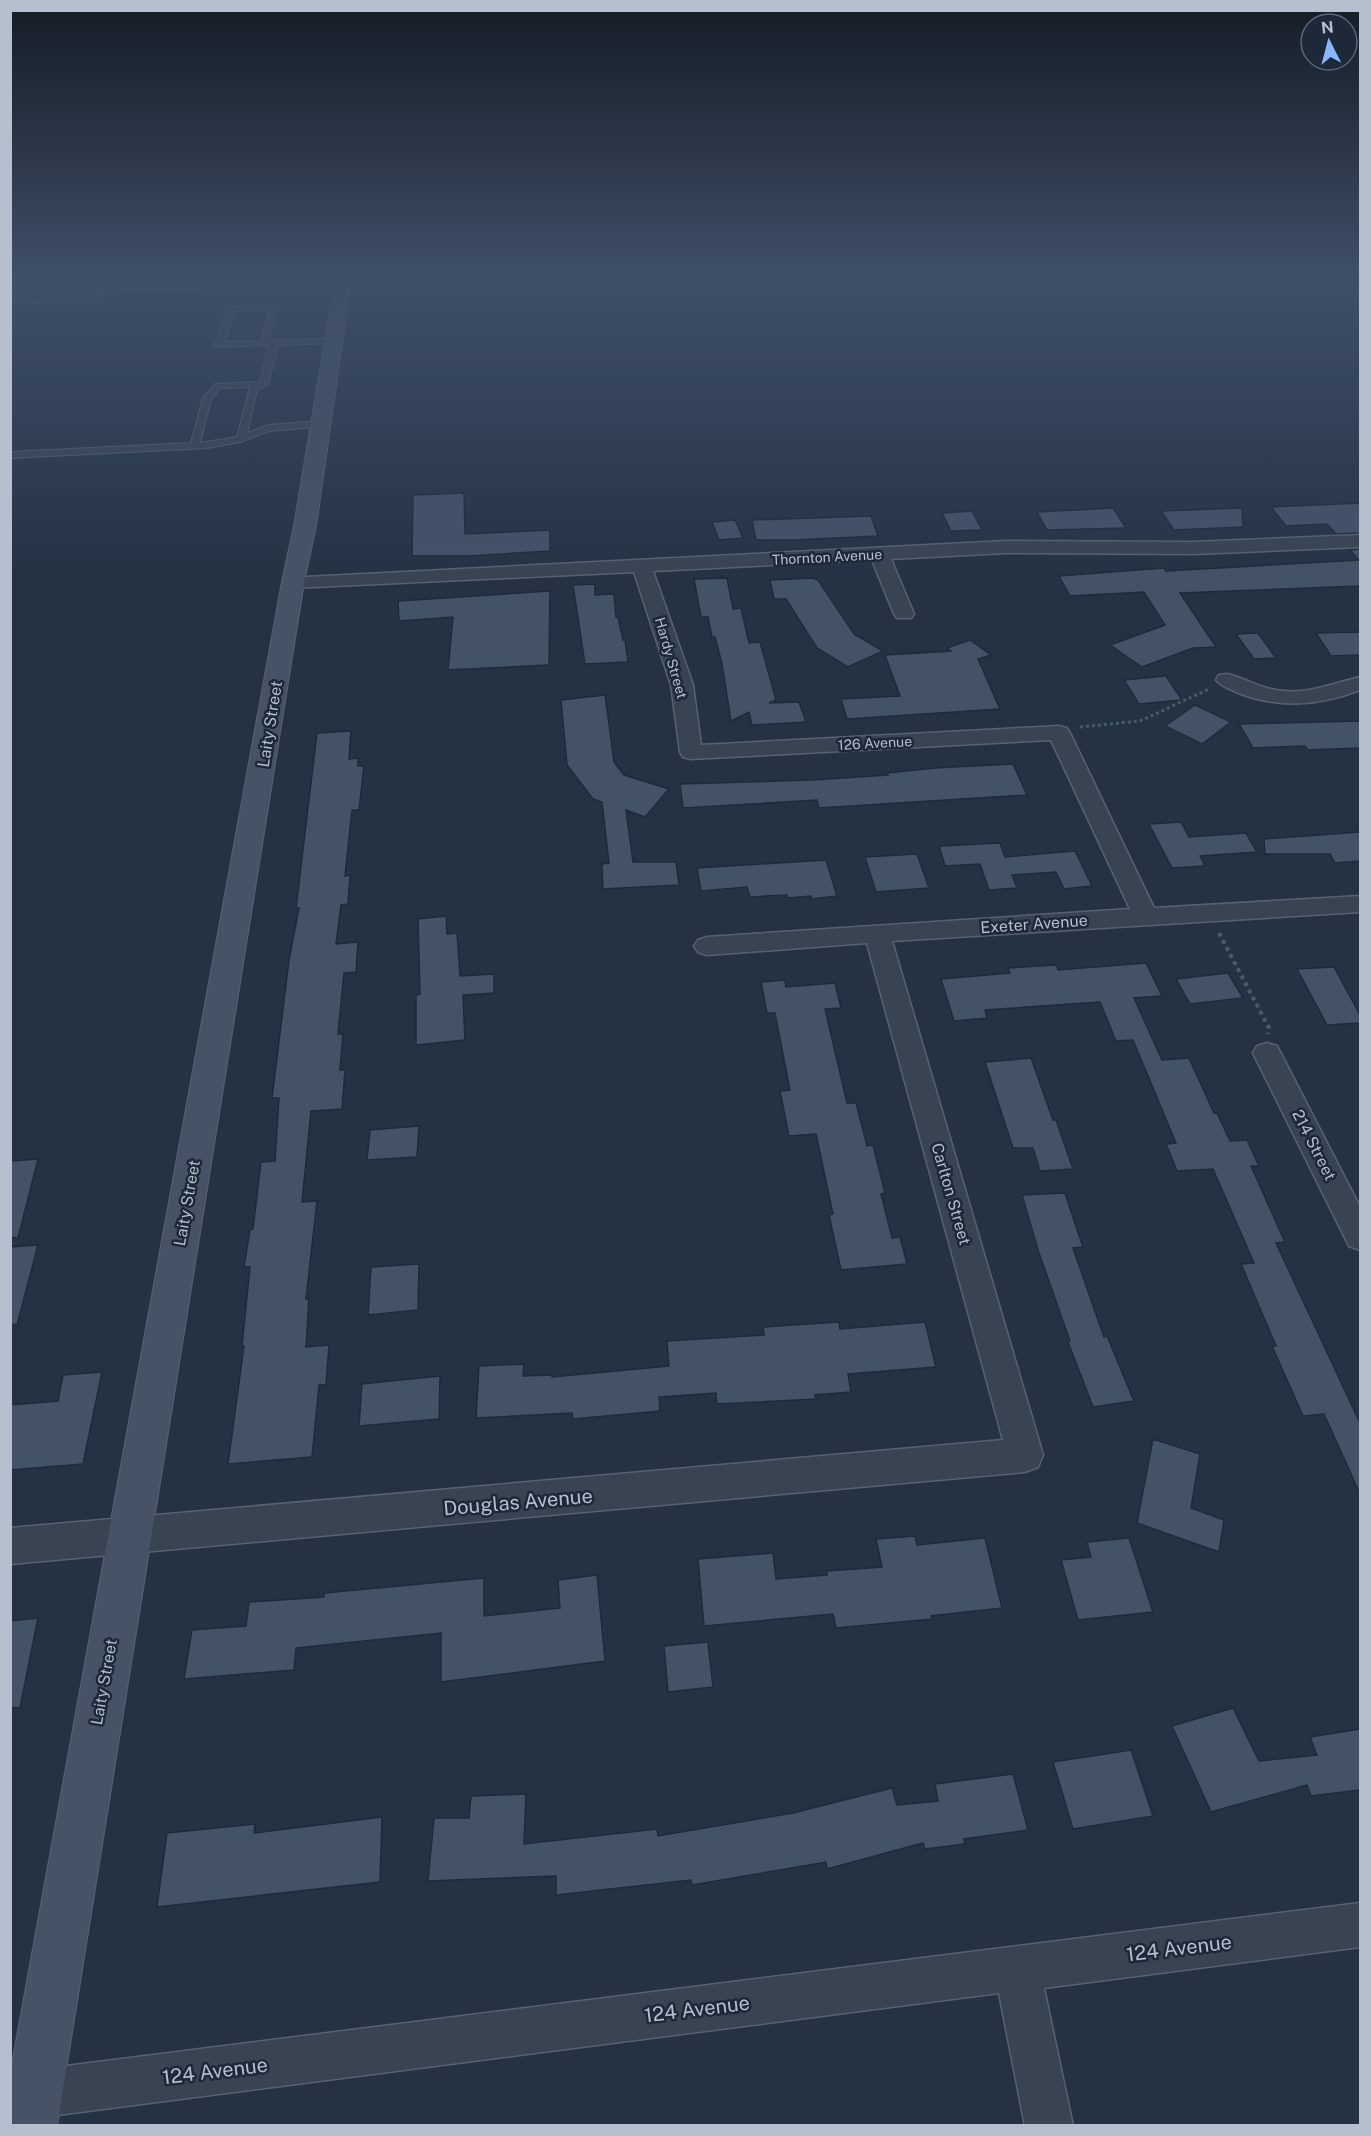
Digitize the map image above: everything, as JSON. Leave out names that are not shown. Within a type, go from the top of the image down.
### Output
[{"type":"street","name":"Laity Street","points":[[31,2110],[128,1537],[238,914],[293,582],[305,526],[328,380]]},
{"type":"street","name":"Thornton Avenue","points":[[293,582],[1024,547],[1193,548],[1360,541]]},
{"type":"street","points":[[879,554],[904,614]]},
{"type":"street","name":"Hardy Street","points":[[642,567],[682,686],[691,752]]},
{"type":"street","points":[[1227,680],[1265,695],[1284,698],[1324,694],[1360,683]]},
{"type":"street","points":[[1059,734],[1146,917]]},
{"type":"street","name":"126 Avenue","points":[[691,752],[1059,734]]},
{"type":"street","name":"Exeter Avenue","points":[[707,946],[877,933],[1360,904]]},
{"type":"street","name":"Carlton Street","points":[[877,933],[1025,1455]]},
{"type":"street","name":"214 Street","points":[[1267,1053],[1360,1237]]},
{"type":"street","name":"Douglas Avenue","points":[[10,1546],[1025,1455]]},
{"type":"street","name":"124 Avenue","points":[[31,2110],[1017,1968],[1360,1925]]},
{"type":"street","points":[[1017,1968],[1049,2126]]},
{"type":"lane","points":[[264,384],[265,380]]},
{"type":"lane","points":[[241,438],[252,389],[264,384]]},
{"type":"lane","points":[[195,445],[207,398],[219,386],[264,384]]},
{"type":"lane","points":[[10,455],[195,445],[241,438],[268,428],[321,424]]},
{"type":"path","points":[[1059,734],[1086,726],[1140,721],[1227,680]]},
{"type":"path","points":[[1209,914],[1269,1028],[1267,1053]]},
{"type":"building","points":[[464,493],[465,534],[550,530],[550,551],[468,556],[412,556],[413,495]]},
{"type":"building","points":[[1360,503],[1360,533],[1336,534],[1327,524],[1286,526],[1271,507]]},
{"type":"building","points":[[1113,508],[1126,528],[1047,530],[1037,512]]},
{"type":"building","points":[[1242,508],[1243,527],[1174,530],[1161,511]]},
{"type":"building","points":[[972,511],[982,530],[951,531],[942,513]]},
{"type":"building","points":[[871,516],[878,536],[792,540],[756,540],[752,520]]},
{"type":"building","points":[[735,520],[743,538],[719,540],[712,522]]},
{"type":"building","points":[[1360,549],[1360,586],[1180,593],[1216,647],[1193,648],[1142,667],[1110,645],[1165,625],[1144,592],[1070,596],[1059,576],[1164,568],[1166,571],[1359,560],[1350,550]]},
{"type":"building","points":[[727,578],[733,609],[741,608],[749,643],[760,642],[776,700],[769,703],[799,702],[806,722],[752,725],[749,712],[731,721],[722,664],[715,637],[712,637],[708,617],[701,617],[694,579]]},
{"type":"building","points":[[812,578],[818,580],[854,634],[883,651],[848,667],[817,648],[786,599],[774,599],[770,580]]},
{"type":"building","points":[[595,584],[595,595],[614,594],[616,617],[618,617],[623,640],[625,640],[628,662],[585,664],[573,585]]},
{"type":"building","points":[[550,591],[549,665],[448,670],[453,617],[399,621],[398,601]]},
{"type":"building","points":[[1360,632],[1360,655],[1331,656],[1316,633]]},
{"type":"building","points":[[1258,633],[1276,658],[1254,659],[1236,634]]},
{"type":"building","points":[[970,640],[991,655],[978,659],[1000,709],[847,719],[841,699],[900,696],[885,655],[951,651],[947,648]]},
{"type":"building","points":[[1166,676],[1182,700],[1139,704],[1124,680]]},
{"type":"building","points":[[605,695],[614,762],[624,775],[669,789],[645,817],[626,810],[633,862],[676,862],[679,885],[603,889],[602,864],[609,863],[602,802],[593,799],[567,765],[561,700]]},
{"type":"building","points":[[1195,705],[1231,722],[1202,744],[1165,726]]},
{"type":"building","points":[[1360,721],[1360,748],[1308,750],[1305,746],[1253,748],[1239,724]]},
{"type":"building","points":[[351,731],[349,759],[358,758],[358,766],[364,766],[359,810],[352,810],[345,876],[350,875],[348,904],[341,905],[336,944],[358,942],[356,972],[344,973],[338,1034],[343,1034],[340,1070],[345,1070],[342,1109],[311,1111],[302,1202],[317,1201],[306,1299],[309,1298],[306,1347],[329,1345],[326,1385],[319,1385],[312,1457],[228,1464],[244,1346],[242,1346],[250,1267],[244,1267],[250,1230],[253,1229],[261,1162],[275,1161],[279,1098],[272,1098],[289,960],[299,908],[296,908],[317,733]]},
{"type":"building","points":[[1013,764],[1027,795],[819,808],[817,800],[683,808],[680,784],[812,780],[888,775],[887,773],[935,768]]},
{"type":"building","points":[[1181,822],[1189,837],[1246,833],[1257,852],[1200,856],[1205,866],[1172,868],[1149,824]]},
{"type":"building","points":[[1360,832],[1360,861],[1335,863],[1330,854],[1265,854],[1264,839]]},
{"type":"building","points":[[1000,843],[1005,857],[1075,851],[1092,886],[1064,889],[1056,872],[1012,875],[1017,888],[989,890],[980,864],[945,866],[939,846]]},
{"type":"building","points":[[917,854],[929,888],[876,892],[865,857]]},
{"type":"building","points":[[826,860],[837,896],[811,899],[811,896],[788,898],[787,895],[750,897],[747,887],[701,891],[697,868]]},
{"type":"building","points":[[446,916],[447,934],[457,933],[460,976],[494,974],[494,993],[463,995],[465,1040],[416,1045],[416,995],[420,994],[418,919]]},
{"type":"building","points":[[1146,963],[1162,996],[1134,998],[1162,1060],[1189,1058],[1214,1113],[1217,1113],[1230,1141],[1247,1140],[1259,1166],[1251,1166],[1285,1242],[1276,1243],[1360,1423],[1360,1494],[1324,1414],[1303,1416],[1272,1346],[1276,1346],[1241,1264],[1254,1263],[1213,1169],[1177,1171],[1166,1144],[1176,1143],[1133,1040],[1116,1041],[1100,1002],[985,1010],[987,1018],[954,1021],[941,979],[1010,973],[1008,968],[1056,965],[1058,970]]},
{"type":"building","points":[[1334,967],[1360,1015],[1360,1023],[1327,1025],[1297,969]]},
{"type":"building","points":[[1228,973],[1243,998],[1190,1004],[1176,979]]},
{"type":"building","points":[[785,980],[786,987],[835,983],[841,1008],[825,1009],[847,1103],[856,1103],[867,1146],[873,1145],[885,1193],[881,1194],[892,1238],[900,1237],[907,1264],[841,1270],[829,1215],[833,1214],[816,1134],[789,1136],[780,1091],[790,1090],[775,1013],[767,1013],[761,982]]},
{"type":"building","points":[[1031,1058],[1073,1169],[1040,1171],[1033,1148],[1013,1148],[985,1062]]},
{"type":"building","points":[[419,1126],[417,1157],[367,1160],[370,1130]]},
{"type":"building","points":[[38,1159],[18,1238],[10,1237],[10,1161]]},
{"type":"building","points":[[1065,1193],[1083,1247],[1073,1248],[1104,1337],[1107,1336],[1134,1401],[1093,1407],[1068,1342],[1070,1341],[1038,1250],[1022,1195]]},
{"type":"building","points":[[38,1245],[17,1325],[10,1324],[10,1247]]},
{"type":"building","points":[[419,1264],[418,1310],[368,1315],[371,1267]]},
{"type":"building","points":[[839,1322],[840,1329],[925,1322],[936,1367],[848,1374],[851,1392],[815,1395],[816,1399],[717,1404],[716,1393],[659,1397],[660,1411],[573,1419],[572,1413],[476,1418],[479,1366],[524,1364],[523,1376],[552,1375],[552,1377],[669,1366],[667,1341],[764,1335],[763,1327]]},
{"type":"building","points":[[102,1372],[83,1464],[10,1470],[10,1405],[58,1401],[63,1375]]},
{"type":"building","points":[[440,1376],[439,1419],[359,1426],[362,1384]]},
{"type":"building","points":[[1153,1439],[1200,1454],[1191,1508],[1224,1520],[1219,1552],[1137,1523]]},
{"type":"building","points":[[915,1536],[917,1545],[985,1538],[1002,1608],[931,1616],[932,1619],[836,1628],[833,1614],[704,1626],[698,1559],[773,1553],[776,1579],[827,1575],[827,1571],[882,1567],[876,1539]]},
{"type":"building","points":[[1129,1538],[1153,1612],[1078,1620],[1061,1560],[1091,1557],[1087,1542]]},
{"type":"building","points":[[597,1575],[605,1661],[441,1682],[441,1633],[296,1648],[294,1670],[184,1679],[192,1630],[246,1626],[249,1602],[324,1597],[324,1593],[484,1578],[484,1616],[560,1608],[558,1580]]},
{"type":"building","points":[[38,1618],[20,1708],[10,1707],[10,1621]]},
{"type":"building","points":[[708,1642],[713,1687],[668,1692],[664,1646]]},
{"type":"building","points":[[1233,1708],[1259,1761],[1317,1755],[1310,1737],[1360,1729],[1360,1790],[1311,1796],[1307,1785],[1211,1812],[1172,1726]]},
{"type":"building","points":[[1131,1750],[1153,1816],[1073,1829],[1053,1762]]},
{"type":"building","points":[[1013,1774],[1028,1830],[964,1839],[965,1844],[925,1849],[923,1843],[827,1869],[826,1862],[692,1885],[691,1880],[556,1895],[556,1876],[428,1881],[434,1818],[469,1818],[471,1796],[526,1794],[524,1844],[657,1829],[658,1836],[793,1813],[892,1788],[897,1805],[938,1801],[935,1784]]},
{"type":"building","points":[[382,1817],[380,1882],[157,1907],[167,1833],[255,1824],[254,1833]]}]
